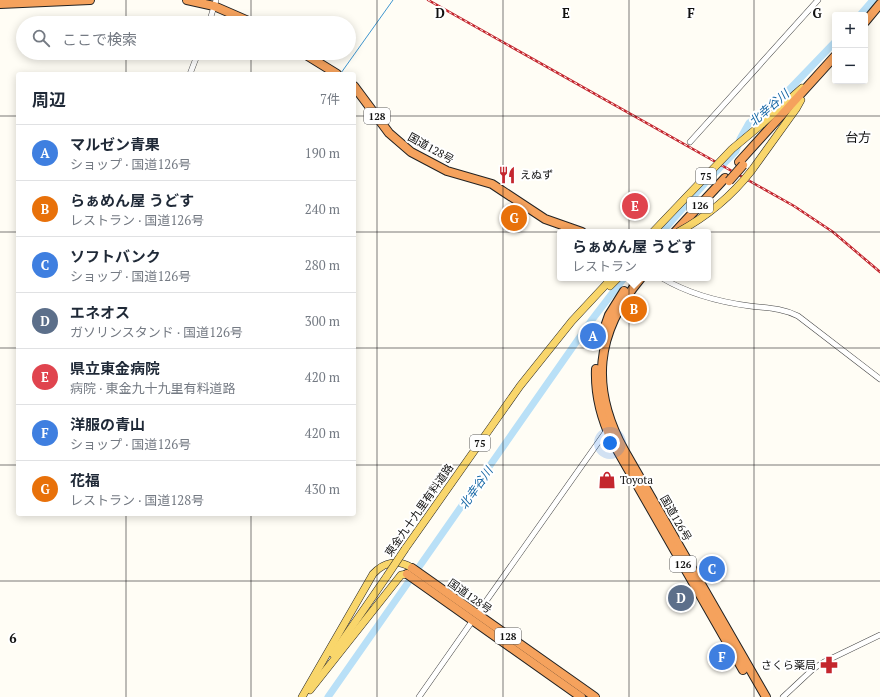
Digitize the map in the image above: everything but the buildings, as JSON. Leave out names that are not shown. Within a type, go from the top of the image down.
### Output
[{"type":"highway","points":[[0,4],[90,0]]},
{"type":"highway","points":[[187,0],[215,3],[240,16]]},
{"type":"highway","points":[[868,18],[880,4]]},
{"type":"highway","points":[[868,25],[880,11]]},
{"type":"highway","name":"126","points":[[741,164],[832,59]]},
{"type":"highway","points":[[315,60],[335,72]]},
{"type":"highway","name":"126","points":[[679,229],[741,164],[832,64]]},
{"type":"highway","name":"国道128号","points":[[356,89],[392,136],[411,152],[447,171],[492,184],[545,219],[573,229]]},
{"type":"highway","name":"126","points":[[685,229],[727,179]]},
{"type":"highway","name":"国道126号","points":[[632,281],[614,305],[605,324],[599,345],[596,367],[596,388],[607,430],[759,697]]},
{"type":"highway","name":"国道126号","points":[[639,281],[624,300],[616,314],[604,347],[602,379],[603,394],[608,418],[624,450],[766,697]]},
{"type":"highway","name":"国道128号","points":[[410,571],[531,657],[591,696]]},
{"type":"highway","name":"国道128号","points":[[531,657],[581,697]]},
{"type":"main road","name":"75","points":[[656,229],[732,149],[805,85],[832,55]]},
{"type":"main road","points":[[681,229],[722,203],[732,194],[752,170],[796,109],[800,100]]},
{"type":"main road","name":"東金九十九里有料道路","points":[[303,697],[506,404],[558,339],[609,281]]},
{"type":"main road","name":"東金九十九里有料道路","points":[[558,339],[615,281]]},
{"type":"main road","points":[[392,563],[402,563],[410,571],[401,575],[303,697],[373,574],[382,566],[392,563]]},
{"type":"street","points":[[690,142],[818,0]]},
{"type":"street","points":[[211,16],[215,3]]},
{"type":"street","points":[[191,72],[195,60]]},
{"type":"street","points":[[667,281],[683,290],[719,300],[787,310],[798,316],[880,379]]},
{"type":"street","points":[[419,697],[607,430]]},
{"type":"street","points":[[783,697],[813,669],[824,662],[880,635]]},
{"type":"waterway","points":[[356,52],[393,0]]},
{"type":"waterway","name":"北幸谷川","points":[[863,12],[873,0]]},
{"type":"waterway","name":"北幸谷川","points":[[665,229],[706,182],[736,151],[740,139],[749,123],[784,95],[832,45]]},
{"type":"waterway","points":[[342,72],[350,60]]},
{"type":"waterway","name":"北幸谷川","points":[[328,697],[591,321],[622,281]]},
{"type":"railway","points":[[428,0],[794,206],[833,232],[880,272]]},
{"type":"place","name":"えぬず","points":[[507,175]]},
{"type":"place","name":"県立東金病院","points":[[635,206]]},
{"type":"place","name":"花福","points":[[514,218]]},
{"type":"place","name":"らぁめん屋 うどす","points":[[634,309]]},
{"type":"place","name":"マルゼン青果","points":[[593,336]]},
{"type":"place","name":"Toyota","points":[[607,480]]},
{"type":"place","name":"ソフトバンク","points":[[712,569]]},
{"type":"place","name":"エネオス","points":[[681,598]]},
{"type":"place","name":"洋服の青山","points":[[722,657]]},
{"type":"place","name":"さくら薬局","points":[[829,665]]},
{"type":"district","name":"台方","points":[[858,137]]}]
